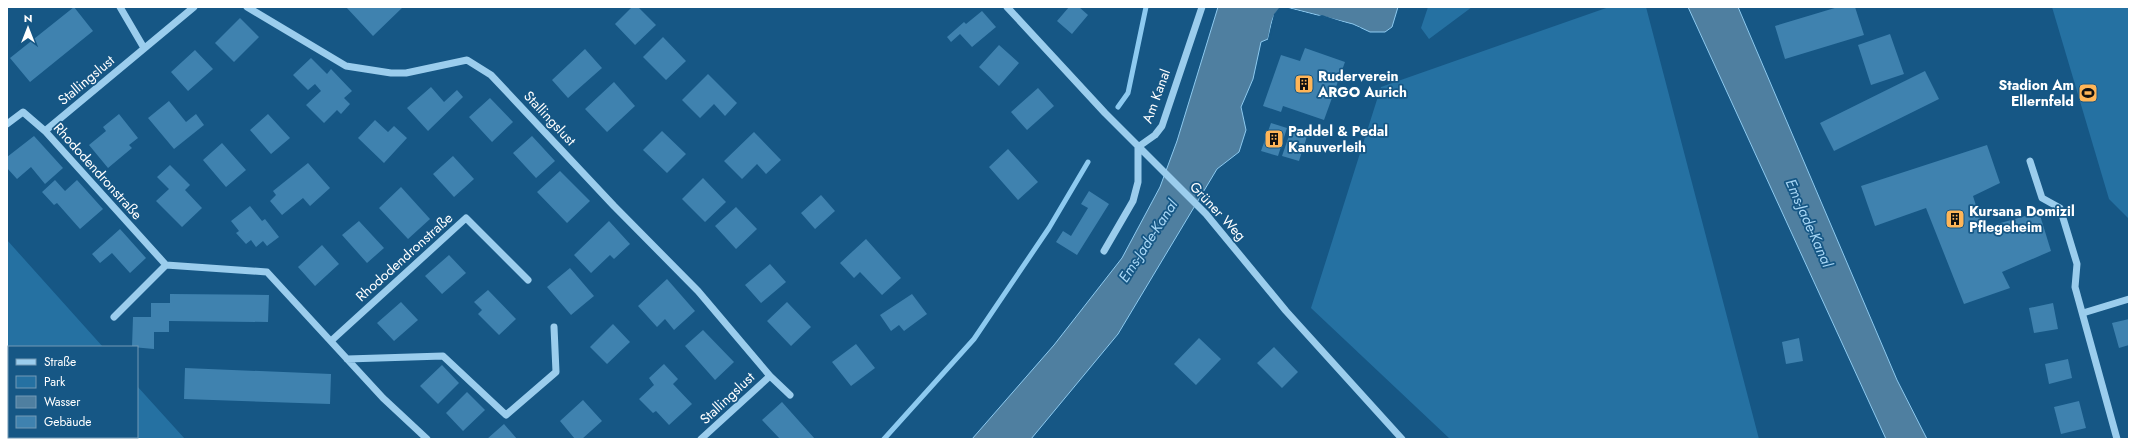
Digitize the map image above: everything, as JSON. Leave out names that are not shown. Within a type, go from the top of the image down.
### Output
[{"type":"street","points":[[120,7],[144,48]]},
{"type":"street","name":"Stallingslust","points":[[45,131],[194,7]]},
{"type":"street","name":"Stallingslust","points":[[247,7],[346,66],[391,73],[406,73],[467,60],[491,75],[614,206],[698,291],[770,376],[790,395]]},
{"type":"street","name":"Grüner Weg","points":[[1007,7],[1138,147],[1206,214],[1286,311],[1402,439]]},
{"type":"street","name":"Am Kanal","points":[[1138,147],[1155,136],[1162,126],[1202,7]]},
{"type":"street","name":"Rhododendronstraße","points":[[7,124],[22,112],[45,131],[166,265]]},
{"type":"street","points":[[1104,250],[1133,201],[1138,182],[1138,147]]},
{"type":"street","points":[[2030,161],[2042,198],[2060,208],[2077,264],[2074,287],[2083,313],[2117,439]]},
{"type":"street","name":"Rhododendronstraße","points":[[331,341],[466,218],[528,280]]},
{"type":"street","points":[[114,317],[166,265],[267,272],[383,398],[427,439]]},
{"type":"street","points":[[2083,313],[2129,299]]},
{"type":"street","points":[[346,359],[443,356],[506,416],[556,372],[554,328]]},
{"type":"street","name":"Stallingslust","points":[[701,439],[770,376]]},
{"type":"green space","points":[[1428,7],[1472,7],[1429,39],[1421,28]]},
{"type":"green space","points":[[1609,7],[1646,7],[1759,439],[1450,439],[1311,308],[1381,87]]},
{"type":"green space","points":[[2052,7],[2129,7],[2129,219],[2109,199]]},
{"type":"green space","points":[[7,240],[102,346],[8,346],[8,438],[138,438],[138,387],[185,439],[7,439]]},
{"type":"water","name":"Ems-Jade-Kanal","points":[[1218,7],[1284,7],[1276,12],[1274,16],[1268,39],[1261,42],[1253,79],[1241,107],[1246,130],[1239,152],[1217,169],[1118,334],[1031,439],[972,439],[1054,345],[1122,258],[1160,187],[1177,141]]},
{"type":"water","points":[[1286,7],[1398,7],[1392,27],[1385,32],[1370,32],[1353,24]]},
{"type":"water","name":"Ems-Jade-Kanal","points":[[1688,7],[1738,7],[1897,380],[1927,439],[1886,439]]},
{"type":"pier","points":[[1284,7],[1318,16],[1322,15],[1361,28],[1358,29],[1322,17],[1317,18],[1285,9],[1280,10],[1276,15],[1270,40],[1268,39],[1274,14],[1279,8]]},
{"type":"building","points":[[74,7],[93,31],[30,82],[10,58]]},
{"type":"building","points":[[346,7],[403,7],[373,36]]},
{"type":"building","points":[[632,7],[638,7],[656,25],[635,45],[615,24]]},
{"type":"building","points":[[1069,7],[1079,7],[1088,15],[1072,34],[1057,21]]},
{"type":"building","points":[[1838,7],[1855,7],[1864,35],[1785,59],[1775,26]]},
{"type":"building","points":[[982,11],[996,27],[972,47],[960,34],[951,42],[947,37],[964,22],[966,24]]},
{"type":"building","points":[[240,18],[259,37],[234,62],[215,43]]},
{"type":"building","points":[[1890,34],[1904,74],[1871,85],[1858,45]]},
{"type":"building","points":[[663,37],[686,61],[666,80],[643,57]]},
{"type":"building","points":[[999,45],[1019,63],[999,86],[979,67]]},
{"type":"building","name":"Ruderverein ARGO Aurich","points":[[1305,48],[1345,62],[1324,120],[1283,106],[1281,112],[1263,106],[1281,55],[1300,61]]},
{"type":"building","points":[[585,49],[602,68],[568,98],[552,80]]},
{"type":"building","points":[[195,50],[213,69],[188,91],[171,72]]},
{"type":"building","points":[[311,58],[327,74],[331,69],[352,91],[344,98],[350,104],[341,114],[337,110],[324,123],[306,105],[321,91],[315,84],[308,90],[293,75]]},
{"type":"building","points":[[1925,71],[1939,99],[1834,151],[1820,123]]},
{"type":"building","points":[[708,74],[737,103],[725,116],[714,104],[700,118],[682,100]]},
{"type":"building","points":[[614,82],[635,106],[607,132],[585,109]]},
{"type":"building","points":[[431,87],[444,102],[457,90],[463,97],[428,131],[407,108]]},
{"type":"building","points":[[1038,88],[1054,106],[1027,130],[1011,112]]},
{"type":"building","points":[[490,98],[513,122],[492,142],[469,117]]},
{"type":"building","points":[[169,101],[186,122],[196,114],[204,125],[174,149],[148,118]]},
{"type":"building","points":[[119,114],[138,138],[129,145],[132,148],[108,168],[89,145],[106,131],[103,127]]},
{"type":"building","points":[[268,114],[290,138],[271,154],[250,130]]},
{"type":"building","points":[[375,120],[388,132],[394,126],[407,138],[384,163],[358,138]]},
{"type":"building","name":"Paddel & Pedal Kanuverleih","points":[[1271,123],[1287,128],[1278,156],[1261,151]]},
{"type":"building","points":[[1292,127],[1308,133],[1299,161],[1282,156]]},
{"type":"building","points":[[662,131],[686,154],[667,173],[643,150]]},
{"type":"building","points":[[754,132],[781,160],[766,174],[757,164],[742,179],[724,161]]},
{"type":"building","points":[[34,136],[63,168],[45,184],[31,167],[17,179],[7,168],[7,157]]},
{"type":"building","points":[[532,136],[555,161],[536,178],[513,153]]},
{"type":"building","points":[[222,143],[246,170],[226,187],[203,160]]},
{"type":"building","name":"Kursana Domizil Pflegeheim","points":[[1987,145],[2000,183],[1973,196],[1983,228],[2039,212],[2051,251],[2002,272],[2010,288],[1964,304],[1926,208],[1875,226],[1861,186]]},
{"type":"building","points":[[1008,149],[1038,182],[1018,200],[989,167]]},
{"type":"building","points":[[453,156],[474,179],[454,197],[433,174]]},
{"type":"building","points":[[308,163],[330,188],[310,206],[303,198],[282,215],[270,201],[276,195],[273,191]]},
{"type":"building","points":[[170,165],[190,185],[185,190],[202,208],[182,227],[156,201],[169,189],[157,177]]},
{"type":"building","points":[[560,171],[590,201],[567,223],[537,192]]},
{"type":"building","points":[[703,178],[726,202],[705,222],[682,199]]},
{"type":"building","points":[[55,180],[65,191],[77,180],[103,209],[80,229],[57,203],[54,205],[42,192]]},
{"type":"building","points":[[401,187],[430,219],[408,239],[379,208]]},
{"type":"building","points":[[1089,191],[1109,204],[1077,255],[1056,242],[1063,231],[1071,236],[1088,208],[1081,204]]},
{"type":"building","points":[[821,195],[835,211],[815,229],[801,213]]},
{"type":"building","points":[[250,206],[262,221],[265,219],[279,237],[267,246],[263,241],[256,247],[251,240],[246,244],[236,233],[239,231],[231,221]]},
{"type":"building","points":[[736,207],[757,229],[736,249],[715,226]]},
{"type":"building","points":[[359,221],[384,248],[367,263],[342,235]]},
{"type":"building","points":[[609,221],[630,244],[614,259],[610,255],[591,273],[574,255]]},
{"type":"building","points":[[120,229],[146,258],[130,273],[112,253],[100,263],[92,254]]},
{"type":"building","points":[[866,239],[901,278],[882,295],[860,272],[854,278],[840,263]]},
{"type":"building","points":[[322,245],[339,264],[315,286],[298,267]]},
{"type":"building","points":[[449,255],[466,273],[442,294],[425,276]]},
{"type":"building","points":[[770,264],[786,282],[761,303],[745,285]]},
{"type":"building","points":[[570,268],[594,296],[571,315],[547,287]]},
{"type":"building","points":[[667,279],[695,311],[674,330],[665,319],[657,327],[638,306]]},
{"type":"building","points":[[488,290],[516,319],[499,335],[478,314],[482,310],[474,302]]},
{"type":"building","points":[[170,294],[269,295],[268,322],[169,321],[169,332],[154,332],[154,349],[132,346],[133,317],[151,317],[151,303],[170,303]]},
{"type":"building","points":[[912,294],[927,314],[904,331],[899,325],[891,331],[880,315]]},
{"type":"building","points":[[401,302],[418,320],[394,341],[377,323]]},
{"type":"building","points":[[787,302],[811,327],[791,346],[767,321]]},
{"type":"building","points":[[2053,303],[2058,329],[2034,333],[2029,308]]},
{"type":"building","points":[[2129,319],[2129,345],[2119,348],[2112,323]]},
{"type":"building","points":[[613,324],[630,342],[607,364],[590,347]]},
{"type":"building","points":[[703,330],[734,362],[715,380],[685,346]]},
{"type":"building","points":[[1199,338],[1221,359],[1196,385],[1174,364]]},
{"type":"building","points":[[1799,338],[1803,361],[1786,364],[1782,342]]},
{"type":"building","points":[[856,344],[875,368],[851,386],[832,362]]},
{"type":"building","points":[[1274,347],[1298,372],[1282,388],[1257,363]]},
{"type":"building","points":[[2068,359],[2072,378],[2049,384],[2045,364]]},
{"type":"building","points":[[664,364],[678,379],[673,384],[692,404],[669,425],[656,411],[653,413],[639,399],[654,385],[649,378]]},
{"type":"building","points":[[442,365],[459,383],[438,404],[420,386]]},
{"type":"building","points":[[185,368],[331,374],[330,404],[184,399]]},
{"type":"building","points":[[467,392],[485,410],[463,431],[446,413]]},
{"type":"building","points":[[583,400],[602,421],[582,439],[575,439],[560,421]]},
{"type":"building","points":[[2079,401],[2086,428],[2061,434],[2054,407]]},
{"type":"building","points":[[782,402],[815,439],[780,439],[762,420]]},
{"type":"building","points":[[504,424],[517,439],[487,439]]},
{"type":"waterway","points":[[1118,107],[1128,93],[1146,7]]},
{"type":"waterway","points":[[884,439],[974,339],[1049,228],[1088,162]]},
{"type":"place","name":"Ruderverein ARGO Aurich","points":[[1304,84]]},
{"type":"place","name":"Stadion Am Ellernfeld","points":[[2088,93]]},
{"type":"place","name":"Paddel & Pedal Kanuverleih","points":[[1274,139]]},
{"type":"place","name":"Kursana Domizil Pflegeheim","points":[[1955,219]]}]
